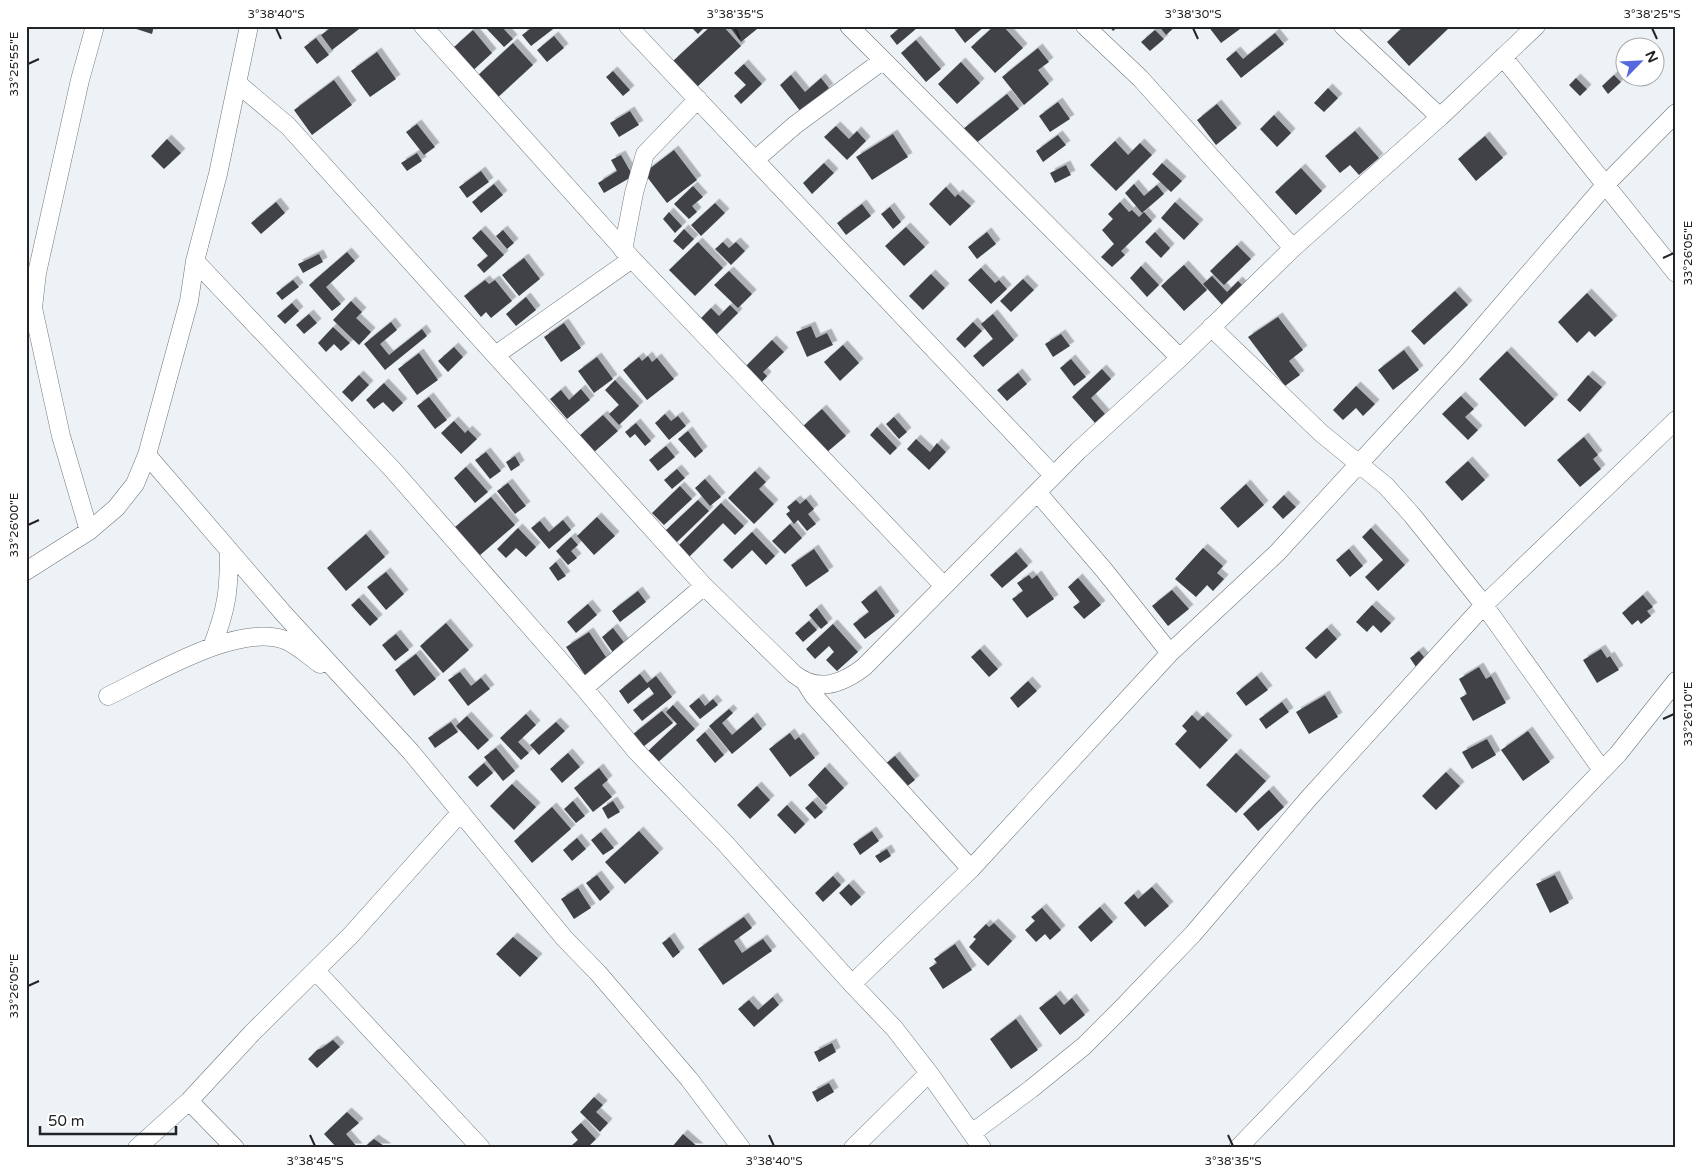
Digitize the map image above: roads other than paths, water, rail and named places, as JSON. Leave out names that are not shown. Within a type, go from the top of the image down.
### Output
[{"type":"street","points":[[89,530],[61,436],[33,308],[37,273],[80,80],[95,26]]},
{"type":"street","points":[[26,570],[89,530],[116,508],[135,484],[148,455],[189,301],[195,261],[218,174],[249,26]]},
{"type":"street","points":[[423,26],[628,255],[944,586]]},
{"type":"street","points":[[628,26],[1053,476]]},
{"type":"street","points":[[849,26],[1180,358]]},
{"type":"street","points":[[1085,26],[1140,78],[1293,248]]},
{"type":"street","points":[[1344,26],[1440,117]]},
{"type":"street","points":[[805,682],[826,685],[856,673],[873,658],[1053,476],[1180,358],[1293,248],[1440,117],[1536,26]]},
{"type":"street","points":[[1504,57],[1676,273]]},
{"type":"street","points":[[755,160],[802,119],[882,61]]},
{"type":"street","points":[[237,83],[288,126],[497,354],[704,586],[805,682],[814,696],[971,869]]},
{"type":"street","points":[[497,354],[628,255],[634,193],[645,154],[698,98]]},
{"type":"street","points":[[852,984],[971,869],[1170,653],[1277,553],[1456,357],[1606,184],[1675,115]]},
{"type":"street","points":[[195,261],[393,470],[584,688],[636,752],[724,842],[894,1028],[929,1072],[982,1148]]},
{"type":"street","points":[[1211,327],[1321,433],[1359,462],[1386,486],[1412,515],[1484,605],[1602,770]]},
{"type":"street","points":[[972,1133],[1084,1046],[1128,1002],[1200,926],[1308,799],[1484,605],[1676,420]]},
{"type":"street","points":[[148,455],[345,682],[411,752],[564,938],[598,973],[689,1079],[741,1148]]},
{"type":"street","points":[[1037,492],[1104,570],[1170,653]]},
{"type":"street","points":[[212,647],[224,615],[229,593],[230,550]]},
{"type":"street","points":[[584,688],[704,586]]},
{"type":"street","points":[[108,696],[212,647],[254,637],[283,639],[345,682]]},
{"type":"street","points":[[1238,1148],[1618,754],[1676,681]]},
{"type":"street","points":[[137,1148],[189,1101],[252,1032],[316,971],[461,812]]},
{"type":"street","points":[[316,971],[481,1148]]},
{"type":"street","points":[[853,1148],[929,1072]]},
{"type":"street","points":[[189,1101],[235,1148]]}]
